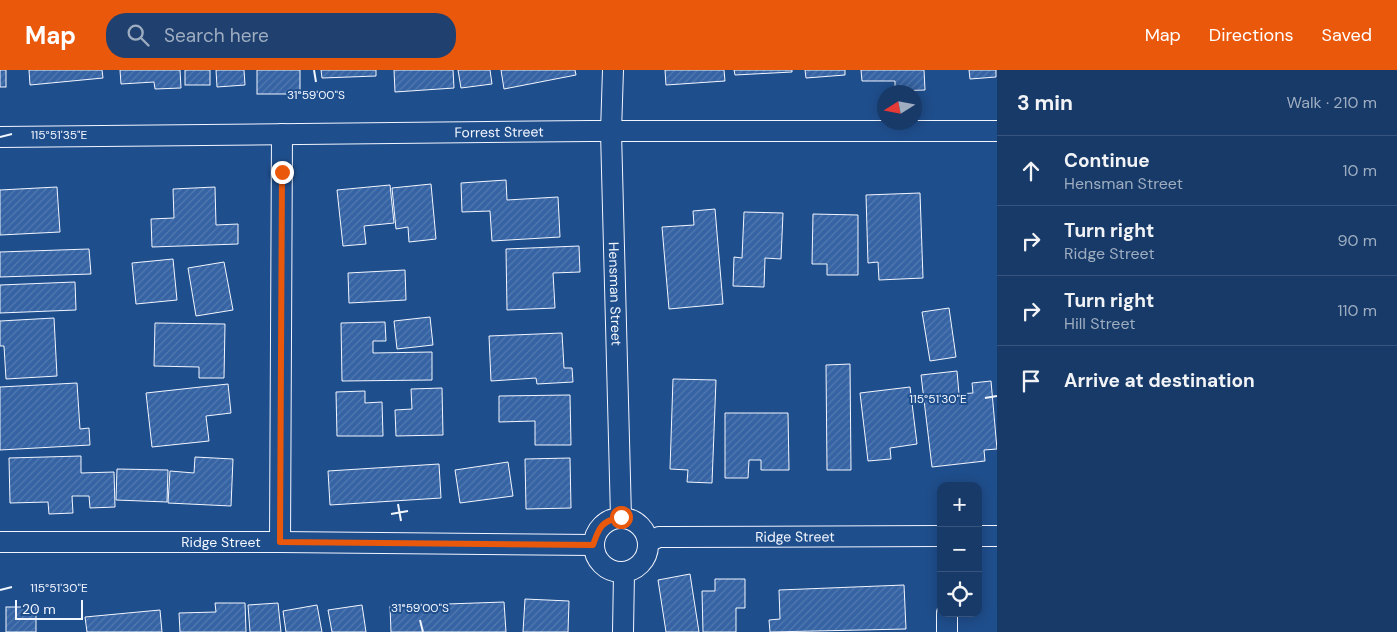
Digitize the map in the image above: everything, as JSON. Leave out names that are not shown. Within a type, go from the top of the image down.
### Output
[{"type":"street","name":"Hensman Street","points":[[613,70],[611,132],[621,517]]},
{"type":"street","name":"Forrest Street","points":[[0,137],[997,131]]},
{"type":"street","points":[[280,542],[282,134]]},
{"type":"street","points":[[621,517],[630,519],[643,529],[648,542],[645,559],[636,568],[624,572],[610,571],[597,559],[593,545],[599,527],[611,519],[621,517]]},
{"type":"street","name":"Ridge Street","points":[[648,542],[659,537],[937,536]]},
{"type":"street","points":[[982,536],[997,536]]},
{"type":"street","name":"Ridge Street","points":[[0,542],[593,545]]},
{"type":"street","points":[[624,572],[624,632]]},
{"type":"street","points":[[947,617],[947,632]]},
{"type":"building","points":[[0,70],[6,70],[6,87],[0,87]]},
{"type":"building","points":[[29,70],[102,70],[103,78],[30,85]]},
{"type":"building","points":[[120,70],[180,70],[181,88],[155,89],[154,82],[121,84]]},
{"type":"building","points":[[185,70],[210,70],[210,85],[185,85]]},
{"type":"building","points":[[216,70],[244,70],[245,85],[217,87]]},
{"type":"building","points":[[257,70],[300,70],[300,94],[257,94]]},
{"type":"building","points":[[321,70],[376,70],[376,76],[322,78]]},
{"type":"building","points":[[394,70],[453,70],[454,88],[395,92]]},
{"type":"building","points":[[458,70],[490,70],[492,84],[461,88]]},
{"type":"building","points":[[501,70],[575,70],[576,75],[504,89]]},
{"type":"building","points":[[665,70],[724,70],[725,81],[666,85]]},
{"type":"building","points":[[734,70],[792,70],[792,72],[735,75]]},
{"type":"building","points":[[805,70],[845,70],[845,75],[806,78]]},
{"type":"building","points":[[861,70],[924,70],[925,90],[922,90],[922,85],[895,85],[895,81],[862,81]]},
{"type":"building","points":[[969,70],[996,70],[996,77],[970,79]]},
{"type":"building","points":[[506,180],[507,200],[558,197],[560,237],[492,241],[490,211],[462,212],[461,183]]},
{"type":"building","points":[[431,184],[436,239],[409,242],[408,227],[396,229],[392,188]]},
{"type":"building","points":[[390,185],[394,223],[364,226],[366,244],[343,246],[337,190]]},
{"type":"building","points":[[57,187],[60,232],[0,235],[0,190]]},
{"type":"building","points":[[215,187],[216,225],[238,224],[238,244],[152,247],[151,219],[174,218],[173,189]]},
{"type":"building","points":[[920,193],[923,278],[879,280],[878,262],[868,263],[866,195]]},
{"type":"building","points":[[715,209],[723,304],[669,309],[662,227],[694,225],[693,211]]},
{"type":"building","points":[[744,212],[783,213],[781,259],[765,258],[764,287],[733,286],[734,257],[742,258]]},
{"type":"building","points":[[813,214],[858,215],[858,275],[827,275],[827,264],[812,264]]},
{"type":"building","points":[[579,246],[580,272],[553,273],[555,308],[507,310],[506,249]]},
{"type":"building","points":[[89,249],[91,274],[0,277],[0,252]]},
{"type":"building","points":[[173,259],[177,300],[136,304],[132,263]]},
{"type":"building","points":[[224,262],[233,310],[196,316],[188,268]]},
{"type":"building","points":[[405,270],[406,300],[349,303],[348,273]]},
{"type":"building","points":[[75,282],[76,310],[0,313],[0,285]]},
{"type":"building","points":[[949,308],[956,357],[930,361],[922,312]]},
{"type":"building","points":[[430,317],[433,345],[397,349],[394,321]]},
{"type":"building","points":[[54,318],[57,376],[6,379],[4,346],[0,346],[0,321]]},
{"type":"building","points":[[385,322],[386,341],[373,341],[373,353],[432,352],[432,380],[342,381],[341,323]]},
{"type":"building","points":[[155,323],[225,324],[224,378],[199,378],[199,367],[154,366]]},
{"type":"building","points":[[562,333],[564,368],[572,368],[573,382],[537,384],[536,378],[491,381],[489,336]]},
{"type":"building","points":[[850,364],[851,470],[827,470],[826,365]]},
{"type":"building","points":[[957,371],[959,394],[973,393],[972,383],[991,381],[997,449],[984,450],[985,461],[932,467],[921,375]]},
{"type":"building","points":[[673,379],[716,380],[712,483],[687,482],[688,470],[670,469]]},
{"type":"building","points":[[77,383],[80,429],[89,428],[90,445],[0,450],[0,387]]},
{"type":"building","points":[[228,384],[231,413],[206,416],[209,441],[152,447],[146,393]]},
{"type":"building","points":[[910,387],[917,444],[890,448],[891,459],[868,461],[860,393]]},
{"type":"building","points":[[442,388],[443,435],[396,436],[395,410],[412,409],[411,389]]},
{"type":"building","points":[[365,391],[365,403],[382,402],[383,436],[337,436],[336,392]]},
{"type":"building","points":[[570,395],[571,445],[535,445],[535,421],[499,422],[499,396]]},
{"type":"building","points":[[725,413],[788,413],[789,470],[761,470],[761,460],[749,460],[748,478],[725,478]]},
{"type":"building","points":[[81,456],[81,473],[114,472],[115,507],[90,508],[89,496],[72,496],[73,513],[49,514],[48,502],[10,503],[9,458]]},
{"type":"building","points":[[195,457],[233,459],[231,506],[168,503],[170,471],[194,473]]},
{"type":"building","points":[[570,458],[571,508],[526,509],[525,459]]},
{"type":"building","points":[[508,462],[513,496],[460,503],[455,470]]},
{"type":"building","points":[[439,464],[441,498],[330,505],[328,471]]},
{"type":"building","points":[[117,469],[168,470],[167,502],[116,500]]},
{"type":"building","points":[[690,574],[699,632],[666,632],[658,580]]},
{"type":"building","points":[[715,579],[745,579],[745,608],[736,608],[736,632],[703,632],[702,591],[715,591]]},
{"type":"building","points":[[904,585],[906,629],[770,632],[769,620],[780,619],[779,590]]},
{"type":"building","points":[[525,599],[569,601],[568,632],[523,632]]},
{"type":"building","points":[[504,602],[506,632],[391,632],[390,606]]},
{"type":"building","points":[[215,603],[245,603],[246,632],[180,632],[179,613],[216,612]]},
{"type":"building","points":[[278,603],[281,632],[250,632],[248,605]]},
{"type":"building","points":[[317,605],[322,632],[286,632],[283,611]]},
{"type":"building","points":[[362,605],[366,632],[332,632],[328,610]]},
{"type":"building","points":[[6,607],[36,607],[36,632],[6,632]]},
{"type":"building","points":[[160,610],[162,632],[87,632],[85,617]]},
{"type":"route","points":[[282,172],[280,542],[593,545],[599,527],[611,519],[621,517]]}]
